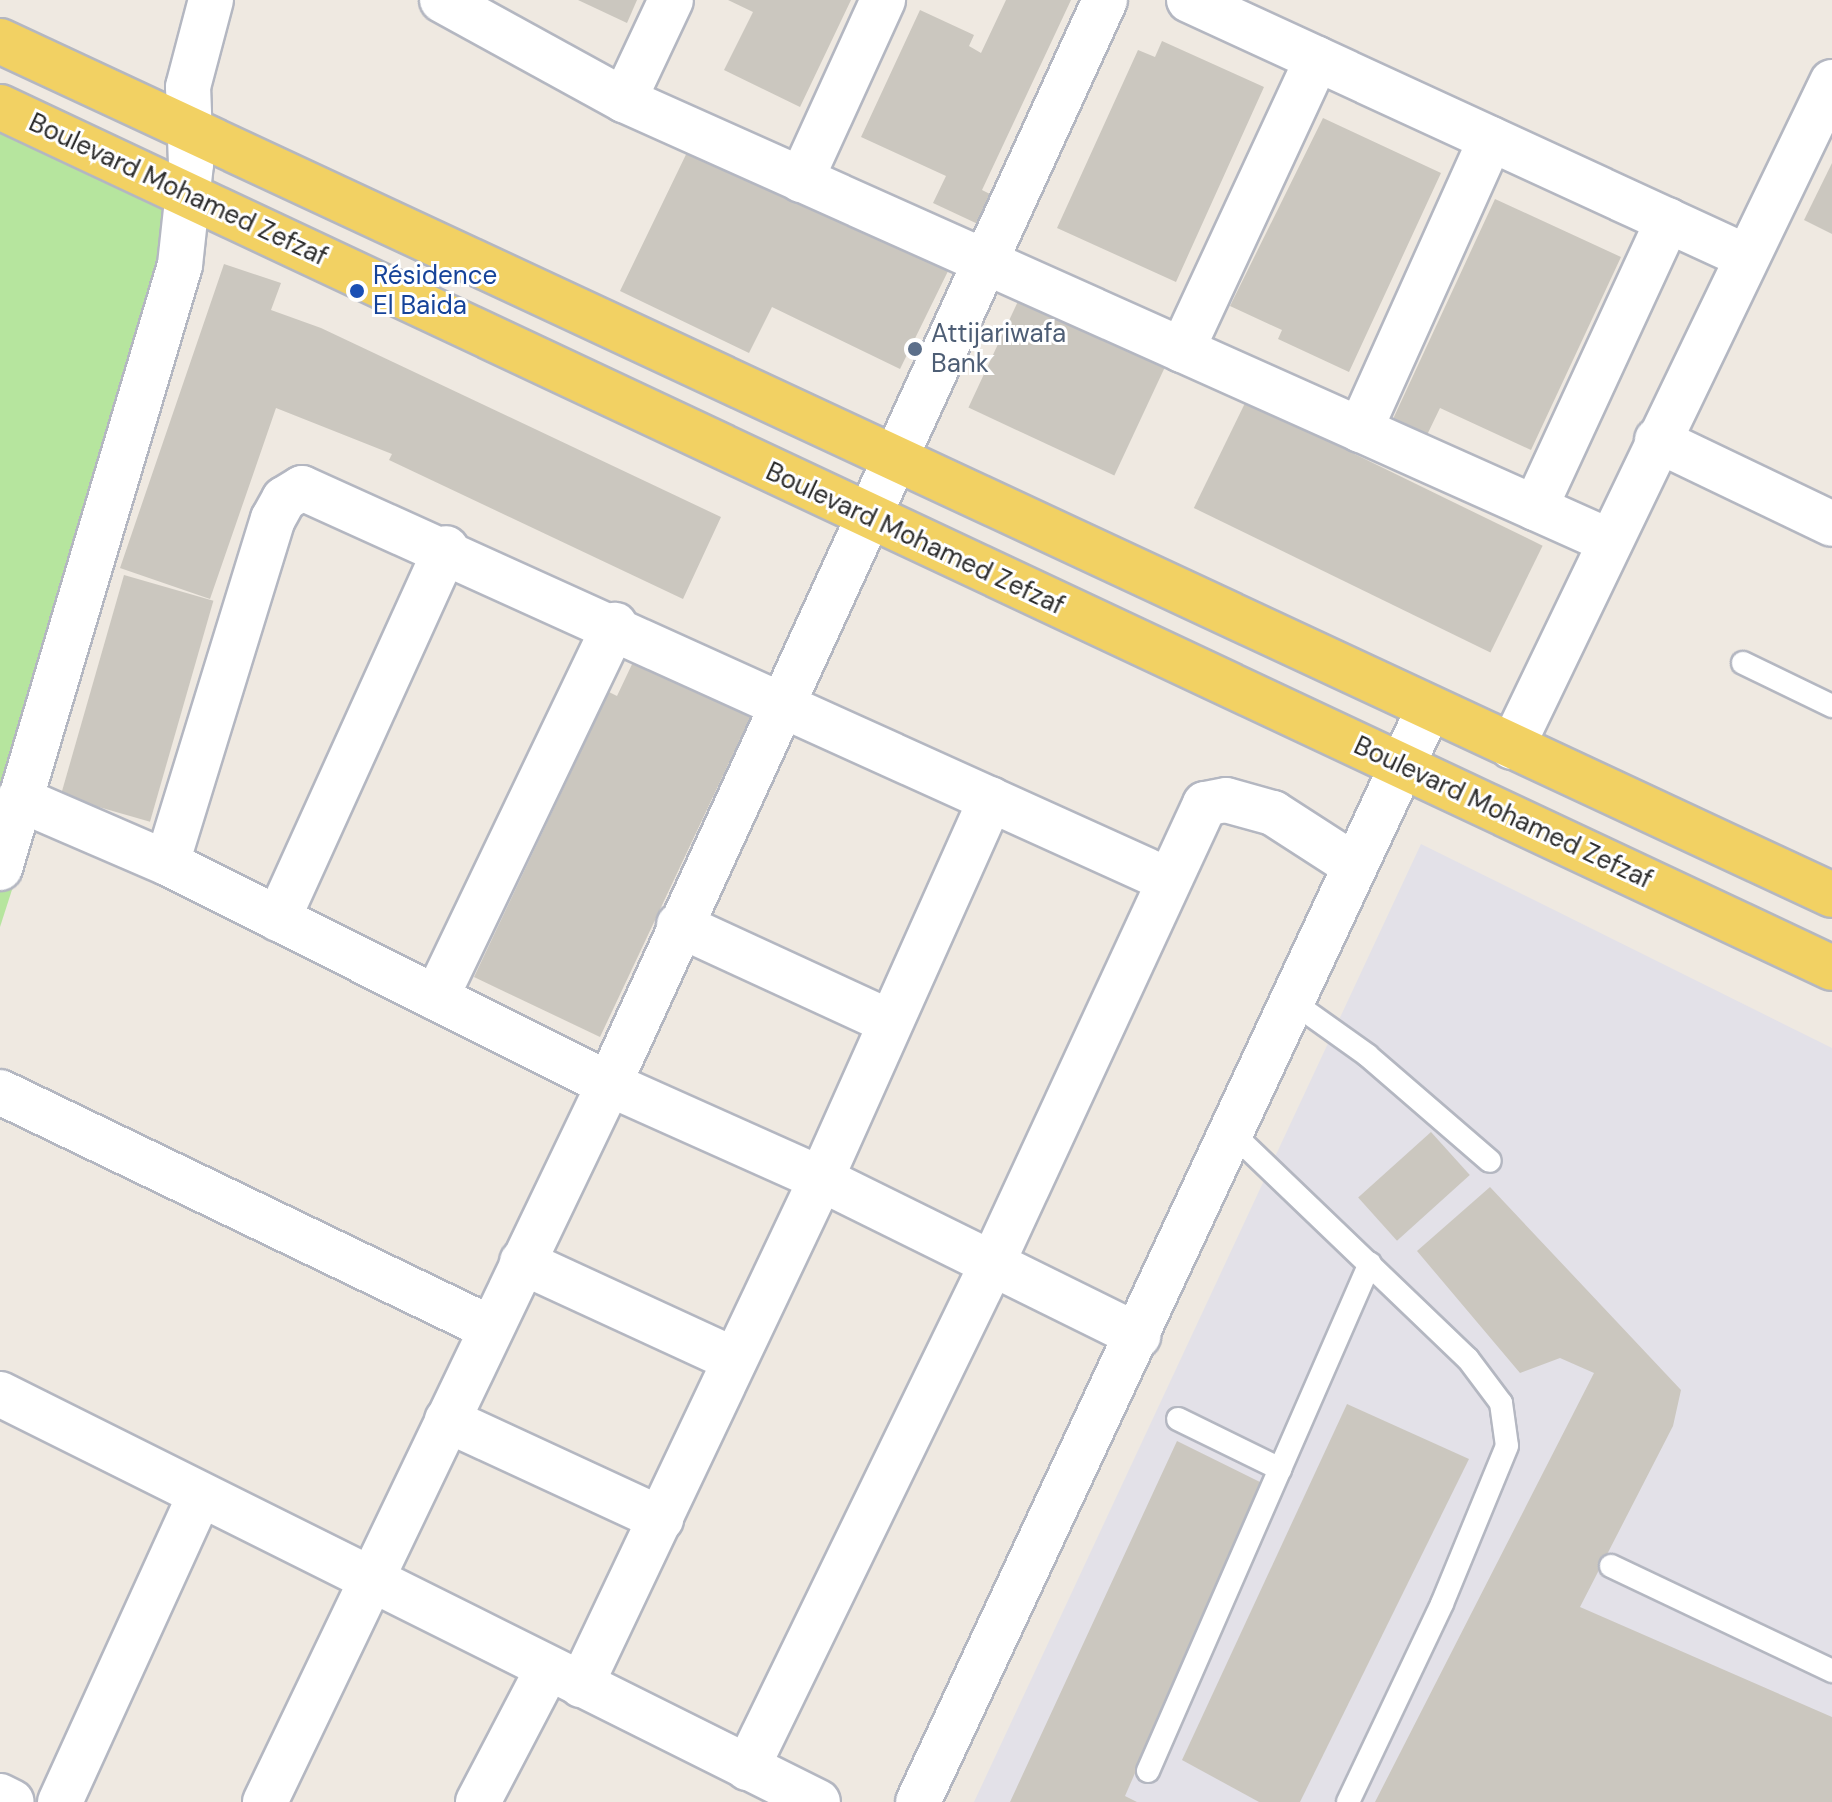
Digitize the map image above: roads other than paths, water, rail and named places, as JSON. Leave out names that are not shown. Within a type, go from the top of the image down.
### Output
[{"type":"main road","points":[[0,41],[1832,895]]},
{"type":"main road","name":"Boulevard Mohamed Zefzaf","points":[[0,107],[870,520],[1400,763],[1832,968]]},
{"type":"street","points":[[0,868],[171,295],[189,195],[188,87],[211,0]]},
{"type":"street","points":[[624,100],[671,0]]},
{"type":"street","points":[[801,180],[883,0]]},
{"type":"street","points":[[265,1802],[447,1420],[488,1327],[609,1084],[679,925],[989,263],[1105,0]]},
{"type":"street","points":[[1189,0],[1747,257]]},
{"type":"street","points":[[451,3],[624,100],[1609,541]]},
{"type":"street","points":[[1182,350],[1317,59]]},
{"type":"street","points":[[1512,747],[1657,440],[1832,82]]},
{"type":"street","points":[[1360,430],[1491,139]]},
{"type":"street","points":[[1535,508],[1668,220]]},
{"type":"street","points":[[1657,440],[1832,524]]},
{"type":"street","points":[[167,863],[284,499],[302,488],[315,489],[446,548],[1166,879]]},
{"type":"street","points":[[278,919],[446,548]]},
{"type":"street","points":[[436,998],[615,625]]},
{"type":"street","points":[[918,1802],[1138,1336],[1228,1129],[1400,763],[1429,708]]},
{"type":"street","points":[[19,799],[167,863],[609,1084],[821,1179],[1138,1336]]},
{"type":"street","points":[[478,1802],[564,1677],[661,1519],[733,1359],[821,1179],[991,799]]},
{"type":"street","points":[[747,1768],[992,1264],[1166,879],[1205,804],[1226,800],[1273,813],[1352,864]]},
{"type":"street","points":[[679,925],[890,1022]]},
{"type":"street","points":[[0,1092],[488,1327]]},
{"type":"street","points":[[522,1262],[733,1359]]},
{"type":"street","points":[[4,1409],[200,1495],[818,1802]]},
{"type":"street","points":[[447,1420],[661,1519]]},
{"type":"street","points":[[60,1802],[200,1495]]},
{"type":"street","points":[[0,1796],[12,1802]]},
{"type":"lane","points":[[1743,663],[1832,706]]},
{"type":"lane","points":[[1290,1000],[1367,1055],[1490,1161]]},
{"type":"lane","points":[[1228,1129],[1468,1359],[1501,1403],[1507,1446],[1442,1604],[1348,1802]]},
{"type":"lane","points":[[1148,1771],[1370,1263]]},
{"type":"lane","points":[[1178,1419],[1280,1469]]},
{"type":"lane","points":[[1611,1566],[1832,1671]]},
{"type":"place","name":"Résidence El Baida","points":[[357,291]]},
{"type":"place","name":"Attijariwafa Bank","points":[[915,349]]}]
